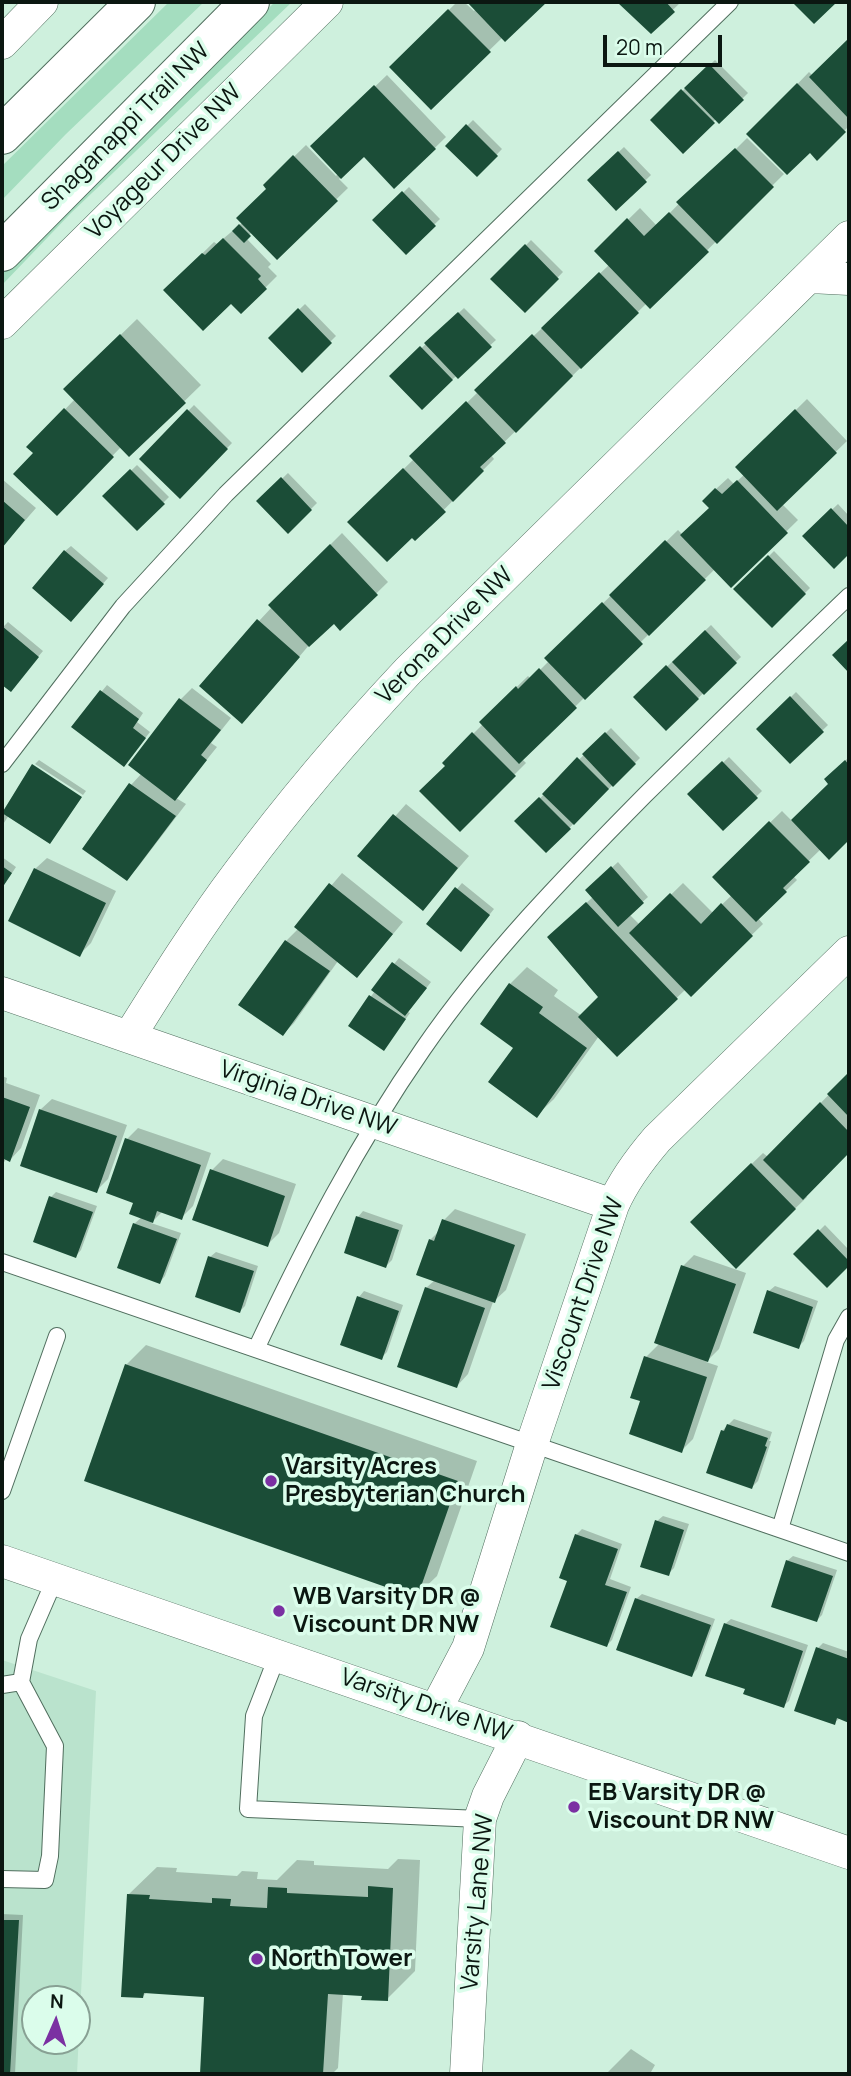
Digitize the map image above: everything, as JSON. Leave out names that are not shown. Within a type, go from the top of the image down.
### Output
[{"type":"main road","points":[[2,135],[136,2]]},
{"type":"main road","name":"Shaganappi Trail NW","points":[[2,252],[250,2]]},
{"type":"street","points":[[2,43],[42,2]]},
{"type":"street","name":"Voyageur Drive NW","points":[[2,323],[327,2]]},
{"type":"street","name":"Verona Drive NW","points":[[129,1037],[175,962],[237,873],[306,785],[372,709],[849,237]]},
{"type":"street","points":[[810,276],[849,279]]},
{"type":"street","name":"Viscount Drive NW","points":[[436,1709],[468,1648],[531,1444],[613,1205],[634,1166],[657,1139],[849,952]]},
{"type":"street","name":"Virginia Drive NW","points":[[2,993],[613,1205]]},
{"type":"street","name":"Varsity Drive NW","points":[[2,1561],[849,1853]]},
{"type":"street","name":"Varsity Lane NW","points":[[466,2074],[480,1819],[488,1796],[518,1737]]},
{"type":"lane","points":[[2,764],[123,606],[226,494],[730,2]]},
{"type":"lane","points":[[256,1349],[305,1245],[375,1122],[431,1038],[493,958],[561,880],[849,596]]},
{"type":"lane","points":[[2,1262],[849,1553]]},
{"type":"lane","points":[[780,1529],[836,1340],[849,1317]]},
{"type":"lane","points":[[2,1491],[57,1336]]},
{"type":"lane","points":[[2,1879],[45,1880],[50,1856],[55,1746],[21,1682],[29,1639],[55,1579]]},
{"type":"lane","points":[[278,1654],[254,1716],[248,1809],[480,1819]]},
{"type":"lane","points":[[2,1685],[21,1682]]},
{"type":"shaded area","points":[[169,2],[204,2],[66,134],[2,200],[2,166]]},
{"type":"shaded area","points":[[275,2],[292,2],[71,213],[2,285],[2,268],[81,188]]},
{"type":"shaded area","points":[[2,1660],[96,1691],[81,1985],[21,1985],[21,2055],[78,2055],[77,2074],[2,2074]]},
{"type":"building","points":[[467,2],[547,2],[505,42]]},
{"type":"building","points":[[617,2],[666,2],[675,12],[651,34]]},
{"type":"building","points":[[792,2],[837,2],[814,24]]},
{"type":"building","points":[[448,9],[491,52],[431,110],[389,67]]},
{"type":"building","points":[[849,38],[849,119],[809,77]]},
{"type":"building","points":[[709,64],[744,100],[719,124],[684,88]]},
{"type":"building","points":[[797,83],[846,132],[817,161],[810,153],[787,175],[746,134]]},
{"type":"building","points":[[374,85],[436,149],[394,189],[364,157],[341,179],[310,146]]},
{"type":"building","points":[[681,89],[715,123],[683,154],[650,120]]},
{"type":"building","points":[[466,124],[498,156],[477,177],[445,146]]},
{"type":"building","points":[[735,148],[774,187],[717,244],[676,202]]},
{"type":"building","points":[[618,151],[647,182],[616,211],[587,180]]},
{"type":"building","points":[[293,155],[338,201],[277,260],[236,218],[266,189],[263,185]]},
{"type":"building","points":[[402,191],[436,226],[406,255],[372,220]]},
{"type":"building","points":[[669,212],[709,252],[650,309],[594,251],[627,218],[644,236]]},
{"type":"building","points":[[239,224],[251,236],[244,243],[232,231]]},
{"type":"building","points":[[223,238],[261,276],[258,279],[267,289],[241,314],[231,304],[203,331],[163,290],[202,253],[205,255]]},
{"type":"building","points":[[525,244],[559,279],[525,313],[490,279]]},
{"type":"building","points":[[599,272],[639,313],[581,369],[541,328]]},
{"type":"building","points":[[298,308],[332,343],[302,373],[268,338]]},
{"type":"building","points":[[458,312],[492,347],[458,379],[424,343]]},
{"type":"building","points":[[120,334],[186,403],[129,457],[63,389]]},
{"type":"building","points":[[532,334],[573,376],[516,433],[474,390]]},
{"type":"building","points":[[420,346],[453,380],[422,410],[389,376]]},
{"type":"building","points":[[466,401],[506,443],[480,467],[484,471],[453,502],[409,456]]},
{"type":"building","points":[[64,408],[114,457],[57,516],[13,474],[33,453],[26,447]]},
{"type":"building","points":[[187,409],[228,449],[180,499],[139,459]]},
{"type":"building","points":[[795,409],[837,453],[777,511],[735,467]]},
{"type":"building","points":[[403,468],[446,512],[415,541],[412,538],[387,562],[347,522]]},
{"type":"building","points":[[130,469],[165,504],[137,531],[102,496]]},
{"type":"building","points":[[281,477],[312,510],[288,534],[256,501]]},
{"type":"building","points":[[737,480],[788,533],[731,588],[680,535],[709,508],[702,501],[715,488],[722,494]]},
{"type":"building","points":[[2,500],[25,520],[2,548]]},
{"type":"building","points":[[831,508],[849,527],[849,554],[834,569],[802,536]]},
{"type":"building","points":[[665,540],[706,580],[649,636],[609,595]]},
{"type":"building","points":[[330,544],[378,595],[340,631],[334,624],[309,647],[268,605]]},
{"type":"building","points":[[64,550],[104,584],[71,622],[32,588]]},
{"type":"building","points":[[768,555],[806,594],[772,628],[733,589]]},
{"type":"building","points":[[602,602],[643,644],[585,700],[544,658]]},
{"type":"building","points":[[257,619],[300,657],[242,724],[199,686]]},
{"type":"building","points":[[2,626],[39,657],[11,692],[2,685]]},
{"type":"building","points":[[705,630],[737,663],[704,695],[672,662]]},
{"type":"building","points":[[849,639],[849,673],[832,655]]},
{"type":"building","points":[[666,665],[699,699],[666,731],[633,697]]},
{"type":"building","points":[[539,668],[577,708],[519,764],[479,722]]},
{"type":"building","points":[[100,690],[139,719],[133,728],[146,738],[124,767],[71,727]]},
{"type":"building","points":[[790,696],[824,732],[790,764],[756,729]]},
{"type":"building","points":[[179,698],[221,730],[201,755],[207,760],[175,801],[128,765]]},
{"type":"building","points":[[472,732],[516,776],[460,832],[419,791],[445,766],[442,763]]},
{"type":"building","points":[[605,732],[636,764],[613,787],[582,754]]},
{"type":"building","points":[[577,757],[609,789],[574,825],[542,794]]},
{"type":"building","points":[[845,760],[849,765],[849,840],[829,860],[791,820],[828,784],[824,779]]},
{"type":"building","points":[[722,761],[758,798],[723,831],[687,794]]},
{"type":"building","points":[[32,764],[82,797],[50,844],[2,813]]},
{"type":"building","points":[[129,783],[176,816],[127,881],[82,849]]},
{"type":"building","points":[[539,797],[571,829],[546,853],[514,821]]},
{"type":"building","points":[[393,814],[458,868],[423,911],[357,856]]},
{"type":"building","points":[[769,821],[810,862],[783,888],[787,892],[756,922],[712,877]]},
{"type":"building","points":[[2,866],[12,873],[2,888]]},
{"type":"building","points":[[611,866],[644,903],[618,927],[585,890]]},
{"type":"building","points":[[34,868],[106,903],[80,957],[8,921]]},
{"type":"building","points":[[329,883],[393,934],[357,978],[294,927]]},
{"type":"building","points":[[455,887],[490,915],[461,952],[426,924]]},
{"type":"building","points":[[670,893],[701,924],[721,903],[753,936],[691,997],[629,933]]},
{"type":"building","points":[[586,902],[678,999],[617,1057],[578,1017],[598,997],[547,937]]},
{"type":"building","points":[[285,940],[330,971],[283,1036],[238,1005]]},
{"type":"building","points":[[392,962],[427,988],[405,1016],[371,990]]},
{"type":"building","points":[[509,983],[543,1007],[539,1013],[587,1048],[537,1118],[488,1082],[513,1048],[480,1024]]},
{"type":"building","points":[[369,995],[406,1019],[384,1051],[348,1026]]},
{"type":"building","points":[[849,1072],[849,1117],[827,1094]]},
{"type":"building","points":[[2,1097],[30,1107],[10,1162],[2,1158]]},
{"type":"building","points":[[820,1102],[849,1132],[849,1153],[803,1200],[763,1160]]},
{"type":"building","points":[[39,1109],[117,1136],[97,1193],[20,1166]]},
{"type":"building","points":[[125,1138],[201,1165],[182,1220],[157,1211],[153,1223],[129,1214],[133,1203],[106,1193]]},
{"type":"building","points":[[751,1163],[796,1209],[736,1269],[690,1222]]},
{"type":"building","points":[[210,1169],[285,1196],[268,1247],[192,1220]]},
{"type":"building","points":[[49,1196],[93,1212],[76,1258],[33,1242]]},
{"type":"building","points":[[356,1216],[399,1230],[386,1268],[344,1253]]},
{"type":"building","points":[[442,1219],[515,1245],[495,1303],[416,1275],[429,1239],[434,1241]]},
{"type":"building","points":[[133,1223],[177,1239],[160,1284],[117,1268]]},
{"type":"building","points":[[818,1229],[849,1261],[849,1266],[827,1288],[793,1254]]},
{"type":"building","points":[[208,1256],[254,1271],[240,1313],[195,1297]]},
{"type":"building","points":[[681,1265],[736,1284],[708,1362],[654,1343]]},
{"type":"building","points":[[425,1287],[485,1308],[457,1388],[397,1367]]},
{"type":"building","points":[[767,1290],[813,1307],[799,1349],[753,1333]]},
{"type":"building","points":[[357,1296],[399,1311],[382,1360],[340,1345]]},
{"type":"building","points":[[644,1356],[707,1377],[682,1453],[629,1434],[640,1401],[630,1398]]},
{"type":"building","name":"Varsity Acres Presbyterian Church","points":[[125,1364],[458,1481],[417,1598],[84,1481]]},
{"type":"building","points":[[727,1424],[768,1438],[752,1489],[706,1473],[721,1430],[724,1431]]},
{"type":"building","points":[[655,1520],[684,1530],[669,1576],[640,1567]]},
{"type":"building","points":[[575,1534],[618,1549],[605,1585],[627,1592],[607,1647],[550,1627],[567,1581],[559,1578]]},
{"type":"building","points":[[786,1560],[833,1576],[817,1622],[771,1607]]},
{"type":"building","points":[[635,1598],[711,1625],[692,1677],[616,1650]]},
{"type":"building","points":[[724,1623],[803,1651],[784,1708],[743,1694],[745,1689],[705,1676]]},
{"type":"building","points":[[816,1647],[849,1659],[849,1723],[837,1718],[835,1725],[794,1711]]},
{"type":"building","name":"North Tower","points":[[368,1886],[393,1888],[388,2001],[361,2000],[362,1996],[328,1994],[323,2074],[200,2074],[204,1997],[144,1993],[143,1998],[121,1997],[127,1894],[150,1895],[149,1899],[212,1903],[212,1898],[231,1899],[230,1906],[267,1908],[268,1887],[287,1888],[287,1893],[368,1897]]},
{"type":"building","points":[[2,1920],[19,1920],[10,2074],[2,2074]]},
{"type":"place","name":"Varsity Acres Presbyterian Church","points":[[271,1481]]},
{"type":"place","name":"WB Varsity DR @ Viscount DR NW","points":[[279,1611]]},
{"type":"place","name":"EB Varsity DR @ Viscount DR NW","points":[[574,1807]]},
{"type":"place","name":"North Tower","points":[[257,1959]]}]
